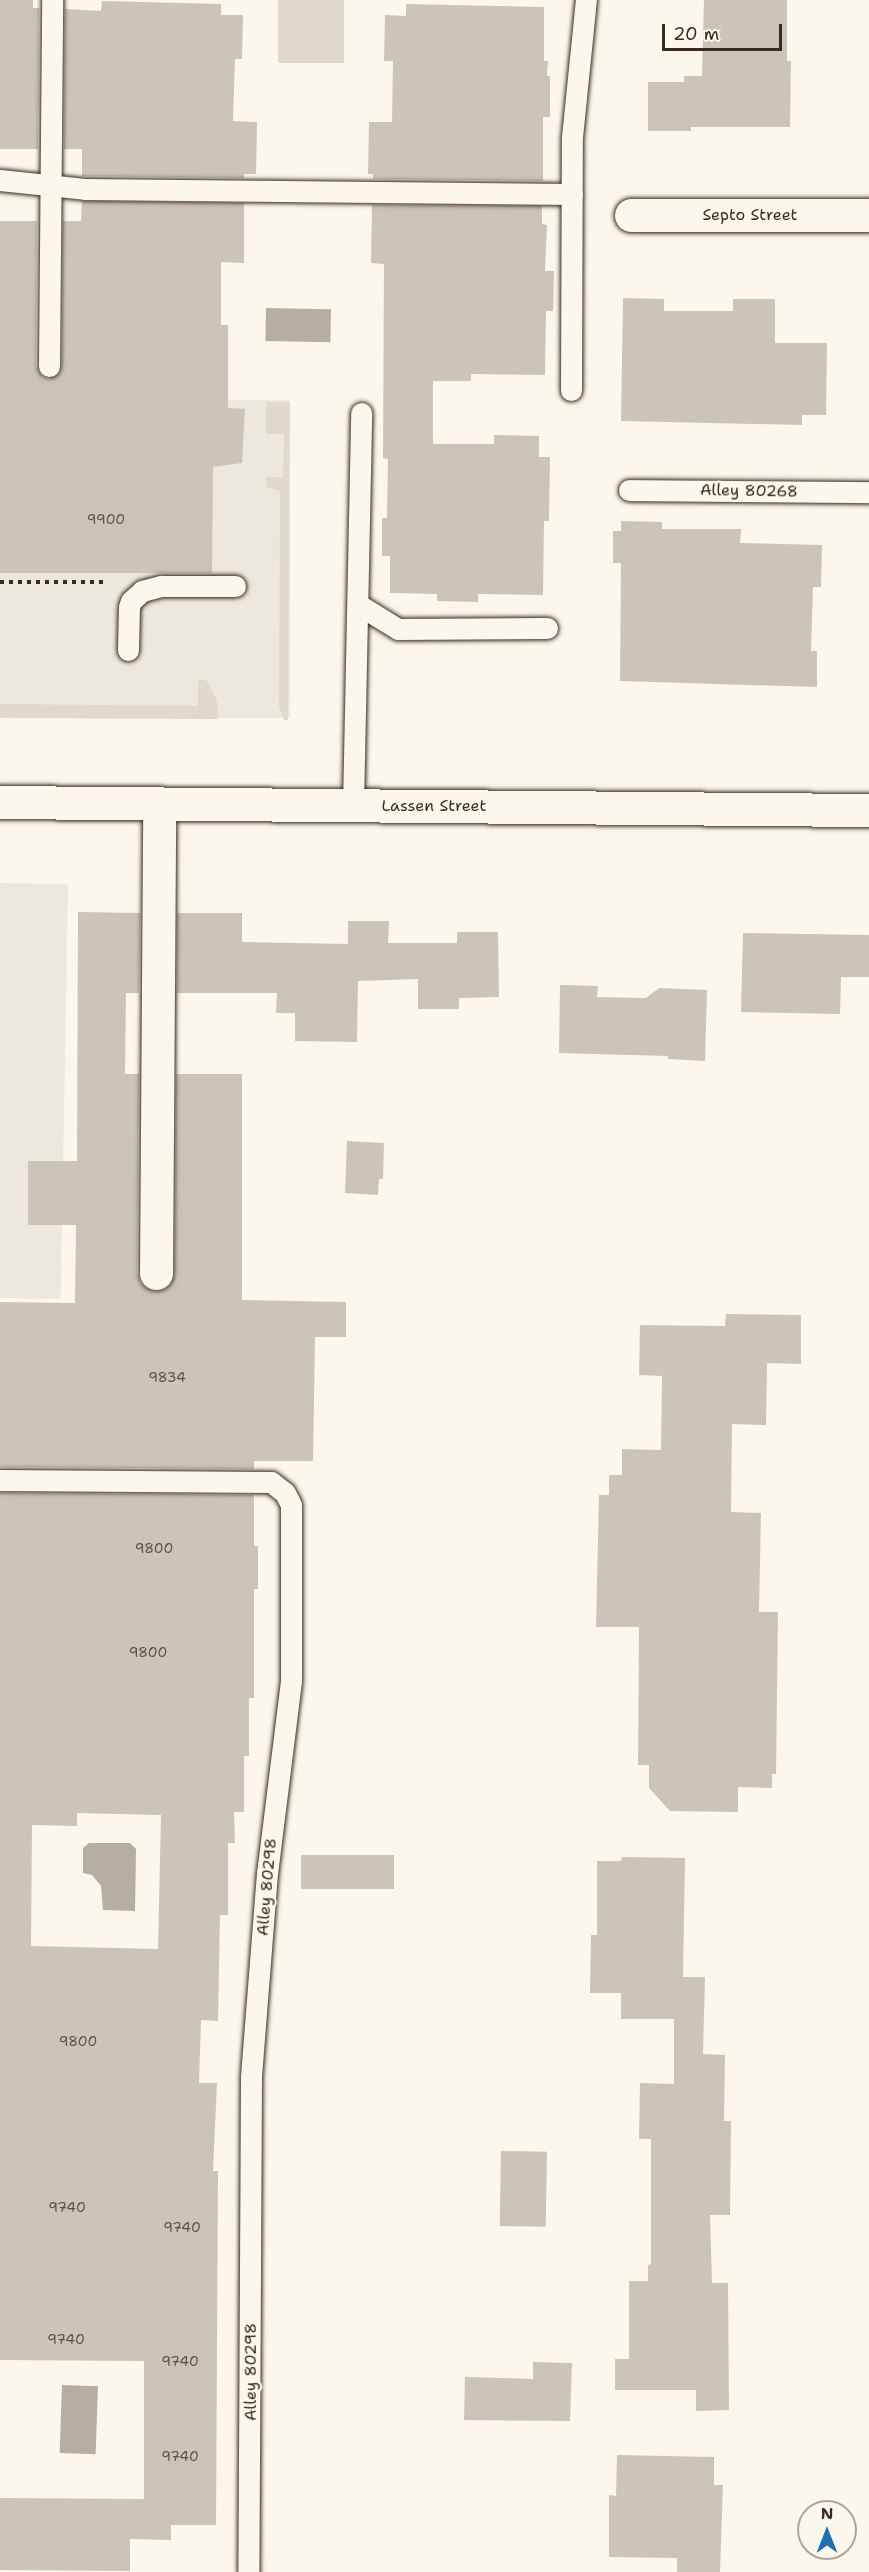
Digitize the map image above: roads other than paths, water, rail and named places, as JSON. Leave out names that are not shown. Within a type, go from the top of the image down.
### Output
[{"type":"main road","name":"Septo Street","points":[[631,214],[869,214]]},
{"type":"main road","name":"Lassen Street","points":[[0,802],[869,810]]},
{"type":"main road","points":[[156,1273],[159,804]]},
{"type":"lane","points":[[49,366],[52,0]]},
{"type":"lane","points":[[572,390],[572,136],[586,0]]},
{"type":"lane","points":[[0,180],[85,189],[572,194]]},
{"type":"lane","points":[[353,806],[359,604],[361,412]]},
{"type":"lane","name":"Alley 80268","points":[[629,490],[869,492]]},
{"type":"lane","points":[[128,650],[129,607],[131,600],[142,591],[161,586],[235,586]]},
{"type":"lane","points":[[359,604],[398,628],[547,628]]},
{"type":"lane","name":"Alley 80298","points":[[0,1480],[271,1482],[285,1493],[291,1504],[291,1680],[267,1873],[251,2078],[248,2572]]}]
